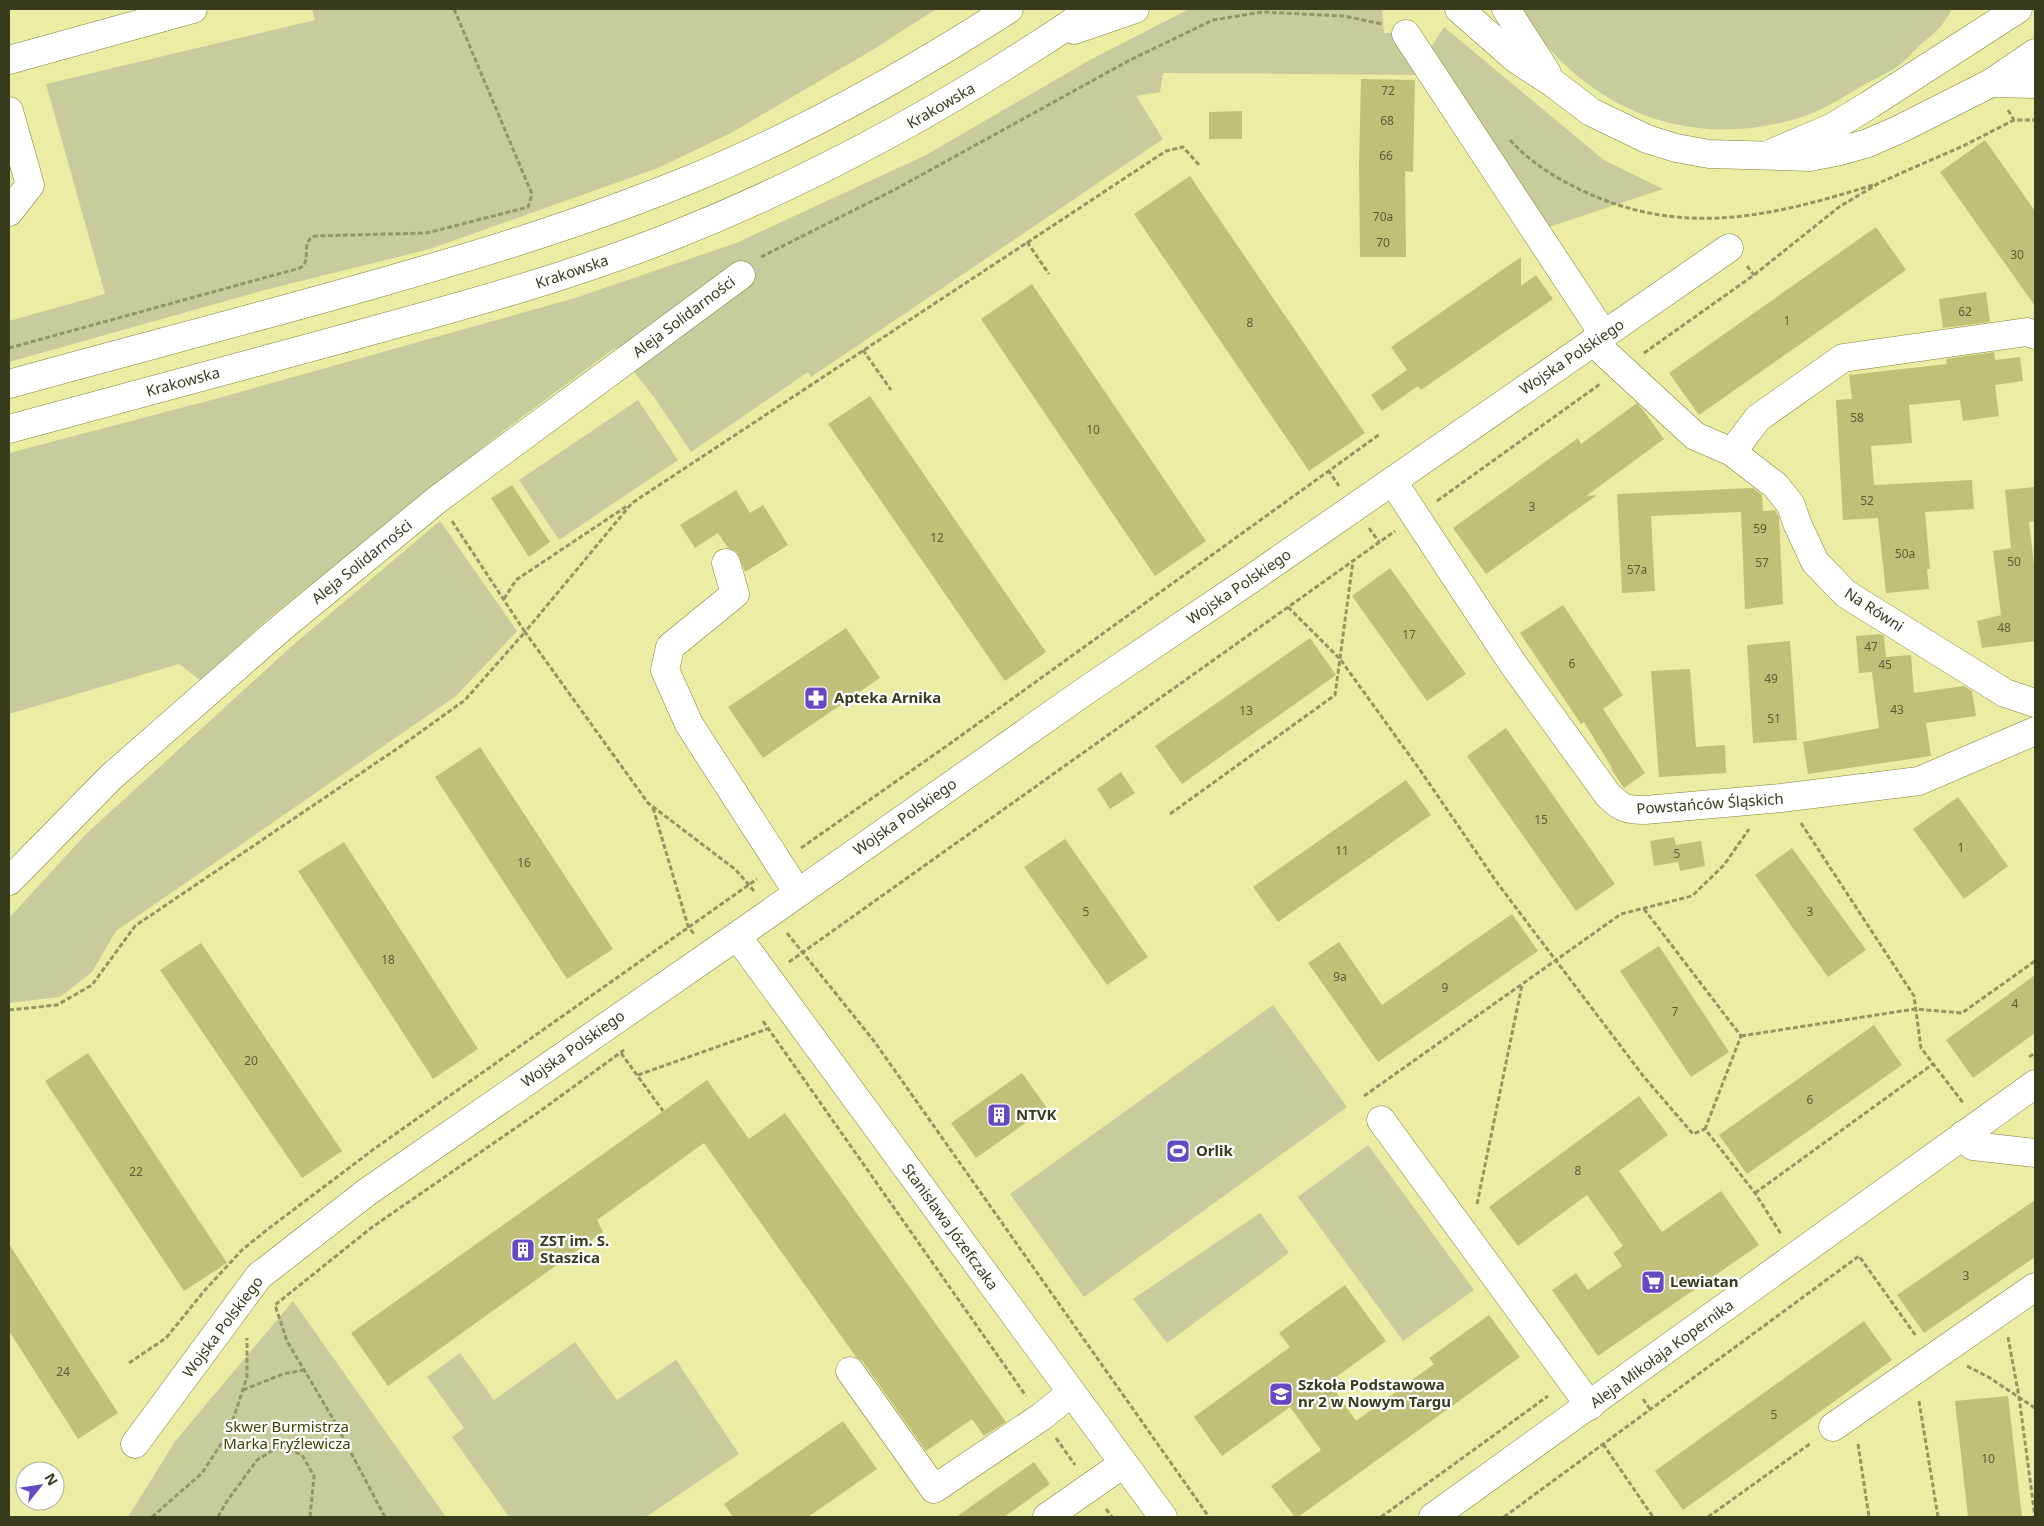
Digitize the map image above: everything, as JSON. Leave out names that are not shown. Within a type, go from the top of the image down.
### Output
[{"type":"street","points":[[9,384],[484,253],[635,200],[745,155],[839,109],[920,65],[1009,9]]},
{"type":"street","name":"Krakowska","points":[[9,429],[454,308],[540,283],[665,239],[800,181],[883,138],[959,96],[1092,9]]},
{"type":"street","points":[[1049,38],[1135,9]]},
{"type":"street","points":[[1459,9],[1516,59],[1553,83],[1591,112],[1647,139],[1676,148],[1709,154],[1810,157],[1868,143],[1991,83],[2035,53]]},
{"type":"street","points":[[1506,9],[1553,83]]},
{"type":"street","points":[[1764,156],[1840,123],[2018,9]]},
{"type":"street","points":[[9,60],[178,11]]},
{"type":"street","name":"Na Równi","points":[[1394,30],[1621,369],[1695,436],[1732,452],[1776,486],[1790,505],[1815,562],[1846,594],[2005,693],[2035,703]]},
{"type":"street","points":[[1991,83],[2035,84]]},
{"type":"street","points":[[9,111],[30,185],[9,212]]},
{"type":"street","name":"Wojska Polskiego","points":[[135,1444],[259,1276],[367,1192],[737,936],[1088,689],[1393,482],[1729,248]]},
{"type":"street","name":"Aleja Solidarności","points":[[9,881],[111,777],[281,628],[438,499],[741,274]]},
{"type":"street","points":[[1732,452],[1758,418],[1843,358],[2027,332],[2035,335]]},
{"type":"street","name":"Powstańców Śląskich","points":[[1393,482],[1513,664],[1608,795],[1617,804],[1628,810],[1781,798],[1918,781],[2035,731]]},
{"type":"street","points":[[726,562],[735,594],[670,647],[665,670],[689,724],[798,893]]},
{"type":"street","name":"Stanisława Józefczaka","points":[[737,936],[1163,1517]]},
{"type":"street","name":"Aleja Mikołaja Kopernika","points":[[1433,1517],[1590,1406],[2035,1084]]},
{"type":"street","points":[[1381,1120],[1590,1406]]},
{"type":"street","points":[[1963,1135],[1973,1146],[2035,1153]]},
{"type":"street","points":[[1843,1420],[2035,1287]]},
{"type":"street","points":[[850,1371],[934,1489],[1041,1417],[1071,1393]]},
{"type":"street","points":[[1047,1517],[1123,1464]]},
{"type":"path","points":[[9,348],[300,268],[306,262],[306,244],[308,240],[316,236],[412,234],[438,231],[528,207],[532,194],[454,9]]},
{"type":"path","points":[[741,274],[753,261],[894,190],[1130,60],[1213,20],[1262,12],[1344,16],[1394,30]]},
{"type":"path","points":[[1508,137],[1533,162],[1567,183],[1610,202],[1651,214],[1671,217],[1730,218],[1777,212],[1815,203],[1881,182],[1963,146],[2014,120]]},
{"type":"path","points":[[504,599],[516,580],[1166,151],[1183,147],[1200,166]]},
{"type":"path","points":[[768,979],[802,952],[1116,731],[1232,645],[1754,275],[1839,208],[1881,182]]},
{"type":"path","points":[[1027,242],[1049,274]]},
{"type":"path","points":[[863,350],[891,390]]},
{"type":"path","points":[[129,1363],[166,1338],[205,1290],[242,1250],[374,1148],[940,750],[1380,434]]},
{"type":"path","points":[[438,499],[525,632],[648,804],[736,870],[880,1049],[1209,1517]]},
{"type":"path","points":[[9,1010],[57,1005],[92,984],[135,926],[401,746],[465,700],[525,632],[632,503]]},
{"type":"path","points":[[1170,814],[1335,695],[1353,560]]},
{"type":"path","points":[[1288,607],[1340,659],[1420,770],[1498,884],[1644,1077],[1693,1134],[1705,1129],[1741,1036]]},
{"type":"path","points":[[653,807],[688,926],[709,955]]},
{"type":"path","points":[[1796,816],[1914,996],[1921,1048],[1964,1104]]},
{"type":"path","points":[[1364,1096],[1621,914],[1692,896],[1724,865],[1749,828]]},
{"type":"path","points":[[1644,909],[1741,1036]]},
{"type":"path","points":[[1741,1036],[1915,1009],[1962,1013],[2035,961]]},
{"type":"path","points":[[1469,1239],[1522,984]]},
{"type":"path","points":[[760,1015],[767,1030],[1112,1517]]},
{"type":"path","points":[[638,1075],[767,1030]]},
{"type":"path","points":[[386,1517],[287,1341],[275,1304],[371,1228],[543,1109],[628,1047]]},
{"type":"path","points":[[620,1053],[663,1111]]},
{"type":"path","points":[[1754,1193],[1933,1064]]},
{"type":"path","points":[[1705,1129],[1754,1193],[1783,1236]]},
{"type":"path","points":[[1504,1517],[1858,1256],[1925,1349],[1940,1353],[1990,1378],[2035,1408]]},
{"type":"path","points":[[2003,1310],[2019,1397],[2035,1517]]},
{"type":"path","points":[[152,1517],[202,1473],[229,1432],[247,1377],[247,1333]]},
{"type":"path","points":[[1918,1368],[1919,1408],[1938,1517]]},
{"type":"path","points":[[242,1391],[283,1374],[304,1370]]},
{"type":"path","points":[[1708,1517],[1843,1420],[1869,1517]]},
{"type":"path","points":[[1602,1444],[1652,1517]]},
{"type":"path","points":[[218,1517],[227,1501],[257,1460],[280,1446],[302,1455],[314,1476],[310,1517]]},
{"type":"green space","points":[[312,9],[936,9],[874,49],[731,133],[658,168],[430,249],[265,290],[9,362],[9,321],[105,294],[46,84],[315,20]]},
{"type":"green space","points":[[1189,9],[1382,9],[1384,33],[1393,33],[1419,75],[1163,73],[1160,92],[1136,96],[1163,139],[811,377],[808,372],[691,452],[654,397],[615,348],[506,429],[270,617],[201,681],[179,664],[9,714],[9,453],[215,399],[575,298],[736,243],[926,155],[1088,61]]},
{"type":"green space","points":[[1521,9],[1952,9],[1938,29],[1901,64],[1820,110],[1768,126],[1731,129],[1696,128],[1661,121],[1628,108],[1597,91],[1568,68],[1542,40]]},
{"type":"green space","points":[[1444,27],[1604,160],[1663,189],[1546,228],[1428,52]]},
{"type":"green space","points":[[638,400],[678,460],[559,540],[519,480]]},
{"type":"green space","points":[[440,521],[517,631],[456,696],[116,931],[92,972],[60,997],[9,1003],[9,918],[86,834],[293,645]]},
{"type":"green space","name":"Orlik","points":[[1273,1005],[1347,1107],[1084,1297],[1010,1194]]},
{"type":"green space","points":[[1368,1145],[1474,1290],[1403,1341],[1298,1197]]},
{"type":"green space","points":[[1260,1213],[1289,1253],[1167,1343],[1133,1299]]},
{"type":"green space","name":"Skwer Burmistrza Marka Fryźlewicza","points":[[293,1301],[446,1517],[128,1517],[176,1440]]},
{"type":"green space","points":[[575,1342],[617,1400],[676,1360],[739,1454],[646,1517],[509,1517],[452,1437],[464,1428],[427,1377],[460,1353],[494,1400]]},
{"type":"building","points":[[1361,79],[1415,80],[1413,172],[1405,171],[1406,257],[1360,257],[1359,163]]},
{"type":"building","points":[[1242,111],[1242,139],[1209,139],[1209,112]]},
{"type":"building","points":[[1985,140],[2035,211],[2035,306],[1940,172]]},
{"type":"building","points":[[1190,176],[1365,433],[1309,471],[1134,214]]},
{"type":"building","points":[[1876,227],[1906,270],[1699,415],[1669,373]]},
{"type":"building","points":[[1521,257],[1521,286],[1536,275],[1553,299],[1421,390],[1418,386],[1382,411],[1371,395],[1407,370],[1391,347]]},
{"type":"building","points":[[1032,284],[1206,541],[1155,576],[981,319]]},
{"type":"building","points":[[1986,292],[1990,322],[1943,328],[1939,299]]},
{"type":"building","points":[[1994,352],[1995,360],[2020,357],[2023,381],[1995,385],[1999,416],[1963,421],[1960,400],[1909,405],[1912,443],[1871,446],[1874,485],[1972,480],[1974,509],[1925,512],[1930,569],[1927,569],[1929,589],[1886,593],[1878,518],[1843,520],[1836,400],[1852,399],[1849,375],[1947,364],[1946,359]]},
{"type":"building","points":[[870,396],[1046,652],[1005,681],[828,424]]},
{"type":"building","points":[[1637,403],[1664,439],[1586,496],[1597,495],[1486,574],[1453,528],[1578,438],[1581,444]]},
{"type":"building","points":[[512,485],[550,542],[529,557],[491,498]]},
{"type":"building","points":[[2035,487],[2035,521],[2029,522],[2035,573],[2035,641],[1982,648],[1977,621],[2001,615],[1993,551],[2011,548],[2005,490]]},
{"type":"building","points":[[1753,488],[1762,495],[1763,511],[1775,510],[1779,517],[1783,604],[1745,609],[1741,512],[1651,516],[1655,591],[1622,593],[1617,494]]},
{"type":"building","points":[[736,490],[750,513],[763,505],[788,545],[745,572],[737,552],[728,548],[718,533],[695,548],[680,525]]},
{"type":"building","points":[[1390,568],[1466,674],[1427,701],[1352,596]]},
{"type":"building","points":[[1563,605],[1623,695],[1603,709],[1645,773],[1624,788],[1584,722],[1581,724],[1520,633]]},
{"type":"building","points":[[846,628],[880,678],[763,758],[728,707]]},
{"type":"building","points":[[1880,634],[1884,636],[1886,657],[1911,655],[1914,693],[1964,686],[1972,691],[1976,716],[1926,723],[1931,756],[1808,774],[1803,742],[1879,728],[1872,672],[1859,673],[1856,636]]},
{"type":"building","points":[[1310,638],[1336,675],[1182,784],[1155,746]]},
{"type":"building","points":[[1790,641],[1797,740],[1753,743],[1747,645]]},
{"type":"building","points":[[1690,669],[1696,747],[1725,745],[1726,773],[1659,777],[1651,671]]},
{"type":"building","points":[[1506,728],[1615,884],[1576,911],[1467,756]]},
{"type":"building","points":[[480,747],[613,949],[567,979],[435,777]]},
{"type":"building","points":[[1121,772],[1135,793],[1110,809],[1097,789]]},
{"type":"building","points":[[1406,780],[1431,815],[1278,922],[1253,887]]},
{"type":"building","points":[[1958,797],[2008,866],[1964,899],[1913,829]]},
{"type":"building","points":[[1674,837],[1676,845],[1701,841],[1705,866],[1680,871],[1678,862],[1654,866],[1650,841]]},
{"type":"building","points":[[1065,839],[1148,957],[1107,985],[1024,867]]},
{"type":"building","points":[[344,842],[478,1049],[433,1079],[298,871]]},
{"type":"building","points":[[1792,848],[1866,950],[1828,977],[1755,875]]},
{"type":"building","points":[[1512,914],[1538,951],[1378,1062],[1308,963],[1339,942],[1382,1005]]},
{"type":"building","points":[[201,943],[342,1151],[302,1178],[160,970]]},
{"type":"building","points":[[1659,946],[1729,1052],[1691,1077],[1620,971]]},
{"type":"building","points":[[2035,975],[2035,1033],[1973,1078],[1946,1040]]},
{"type":"building","points":[[1874,1025],[1902,1065],[1747,1174],[1719,1135]]},
{"type":"building","points":[[88,1053],[227,1263],[184,1291],[45,1081]]},
{"type":"building","name":"NTVK","points":[[1022,1073],[1047,1108],[976,1158],[951,1123]]},
{"type":"building","name":"ZST im. S. Staszica","points":[[707,1080],[749,1139],[785,1113],[1006,1422],[984,1436],[972,1419],[926,1451],[863,1362],[856,1357],[704,1143],[597,1220],[603,1232],[388,1386],[351,1333]]},
{"type":"building","points":[[1639,1096],[1668,1135],[1619,1171],[1662,1232],[1721,1191],[1759,1245],[1598,1356],[1552,1290],[1576,1273],[1588,1290],[1622,1266],[1613,1253],[1623,1246],[1587,1195],[1518,1246],[1489,1207]]},
{"type":"building","points":[[2035,1200],[2035,1257],[1924,1333],[1897,1295]]},
{"type":"building","points":[[9,1244],[118,1413],[78,1439],[9,1331]]},
{"type":"building","name":"Szkoła Podstawowa nr 2 w Nowym Targu","points":[[1345,1285],[1386,1341],[1329,1382],[1356,1421],[1434,1364],[1429,1358],[1489,1315],[1520,1357],[1298,1517],[1295,1517],[1271,1486],[1321,1450],[1290,1407],[1222,1456],[1194,1417],[1290,1347],[1279,1333]]},
{"type":"building","points":[[1864,1321],[1892,1360],[1683,1510],[1655,1471]]},
{"type":"building","points":[[2008,1396],[2022,1517],[1968,1517],[1955,1401]]},
{"type":"building","points":[[843,1421],[877,1469],[808,1517],[733,1517],[724,1504]]},
{"type":"building","points":[[1034,1462],[1050,1484],[1004,1517],[956,1517]]},
{"type":"place","name":"Apteka Arnika","points":[[816,698]]},
{"type":"place","name":"NTVK","points":[[999,1115]]},
{"type":"place","name":"Orlik","points":[[1178,1151]]},
{"type":"place","name":"ZST im. S. Staszica","points":[[523,1250]]},
{"type":"place","name":"Lewiatan","points":[[1653,1282]]},
{"type":"place","name":"Szkoła Podstawowa nr 2 w Nowym Targu","points":[[1281,1394]]}]
